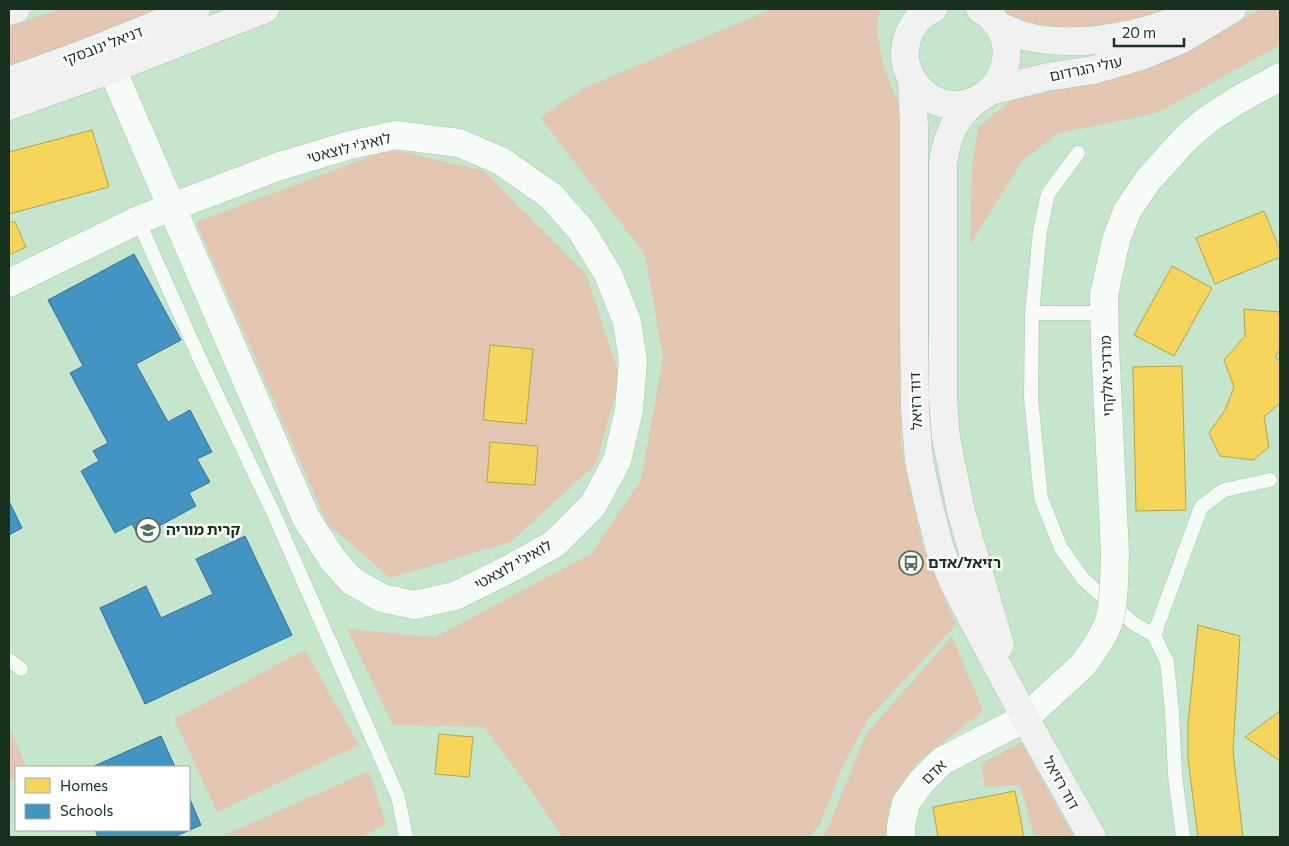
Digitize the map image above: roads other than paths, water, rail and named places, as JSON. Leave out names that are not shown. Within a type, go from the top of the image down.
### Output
[{"type":"street","points":[[9,11],[16,9]]},
{"type":"street","name":"דניאל ינובסקי","points":[[9,81],[196,9]]},
{"type":"street","points":[[9,106],[112,70],[265,9]]},
{"type":"street","points":[[901,9],[905,58],[907,70],[912,80]]},
{"type":"street","points":[[905,46],[909,32],[917,20],[933,9]]},
{"type":"street","name":"עולי הגרדום","points":[[989,18],[1023,35],[1050,40],[1083,40],[1116,37],[1156,28],[1207,9]]},
{"type":"street","name":"עולי הגרדום","points":[[912,80],[921,92],[933,100],[947,104],[961,104],[1047,78],[1093,70],[1141,56],[1182,39],[1232,9]]},
{"type":"street","name":"דוד רזיאל","points":[[989,18],[1005,39],[1007,53],[1005,67],[999,80],[961,115],[945,146],[943,164],[943,399],[946,438],[961,511],[1021,710]]},
{"type":"street","name":"לואיג'י לוצאטי","points":[[9,282],[138,220],[172,207],[278,167],[350,145],[396,135],[459,143],[502,161],[551,196],[581,230],[608,274],[627,322],[633,361],[629,410],[617,461],[593,505],[554,544],[516,566],[455,596],[414,605],[382,598],[352,581],[333,560],[306,518],[172,207],[112,70]]},
{"type":"street","name":"מרדכי אלקחי","points":[[1021,710],[1082,666],[1099,642],[1110,618],[1114,587],[1115,554],[1104,295],[1116,240],[1127,212],[1148,180],[1186,138],[1207,120],[1241,98],[1280,77]]},
{"type":"street","name":"דוד רזיאל","points":[[912,80],[914,120],[915,410],[919,461],[928,502],[940,549],[950,575],[1021,710],[1092,837]]},
{"type":"street","name":"אדם","points":[[901,837],[901,826],[906,803],[921,782],[942,761],[1021,710]]},
{"type":"lane","points":[[1078,153],[1048,194],[1040,231],[1032,312],[1031,398],[1041,498],[1061,548],[1083,579],[1133,623],[1154,635],[1167,662],[1175,776],[1183,837]]},
{"type":"lane","points":[[138,220],[199,356],[273,512],[398,797],[406,837]]},
{"type":"lane","points":[[1032,312],[1105,313]]},
{"type":"lane","points":[[1154,635],[1201,507],[1224,490],[1270,480]]},
{"type":"lane","points":[[9,660],[21,669]]},
{"type":"place","name":"קרית מוריה","points":[[148,530]]},
{"type":"place","name":"רזיאל/אדם","points":[[911,563]]}]
